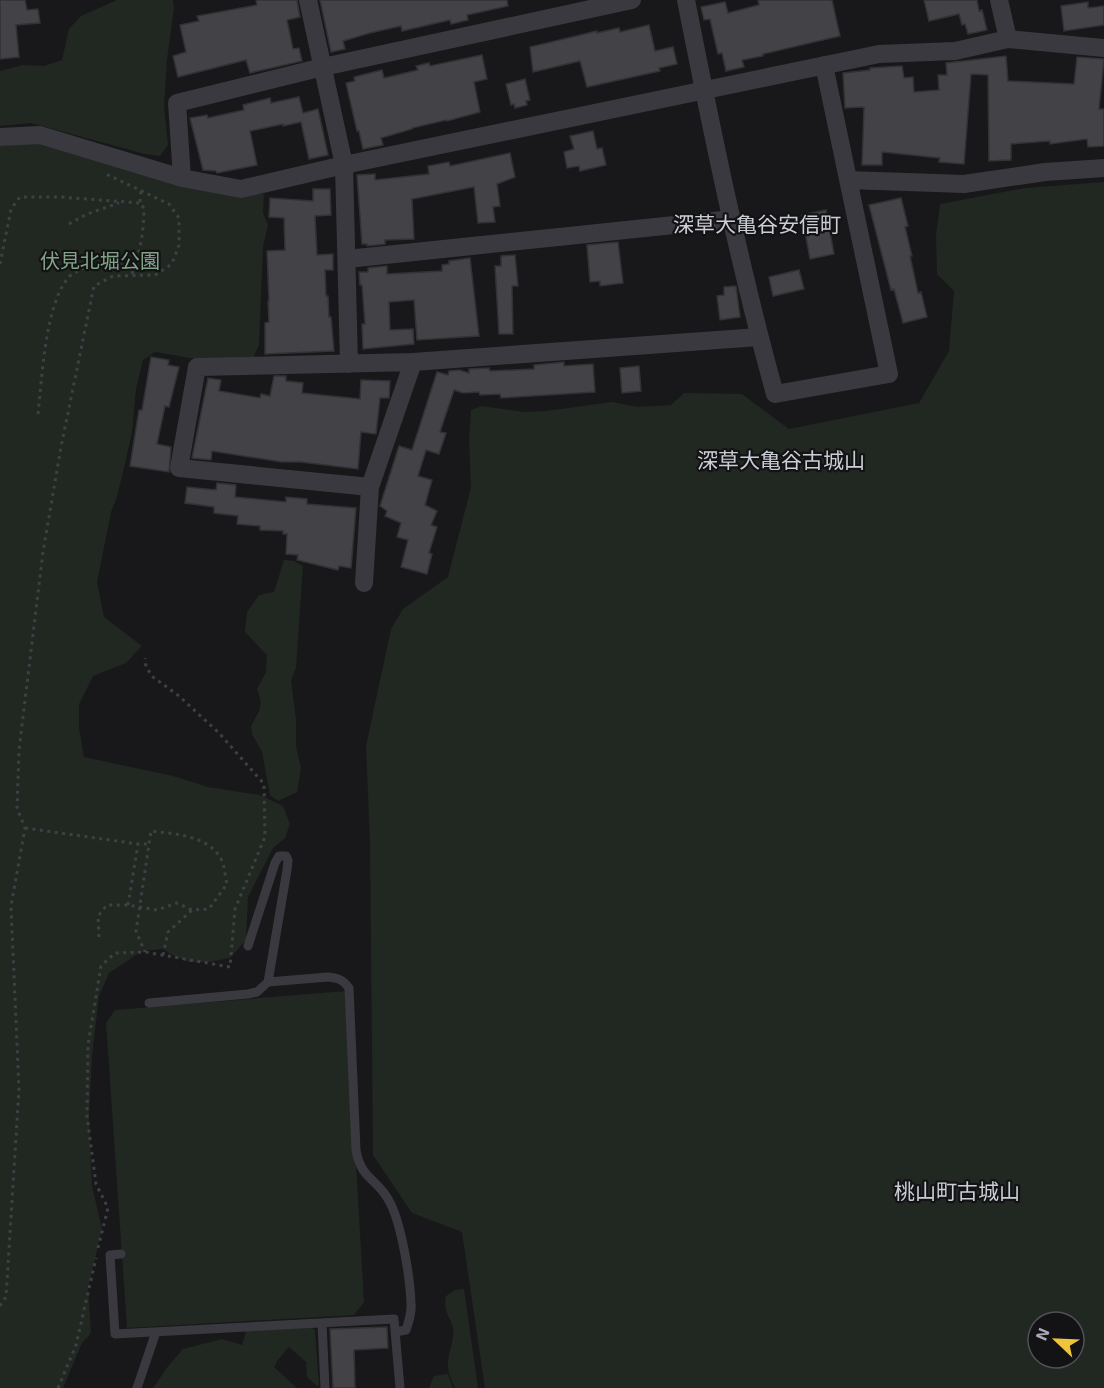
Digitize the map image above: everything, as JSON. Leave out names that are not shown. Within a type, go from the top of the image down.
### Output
[{"type":"street","points":[[308,0],[344,165],[349,364]]},
{"type":"street","points":[[182,178],[177,103],[323,67],[632,0]]},
{"type":"street","points":[[686,0],[703,90],[732,219],[759,337],[775,394],[889,374],[824,65]]},
{"type":"street","points":[[999,0],[1008,39]]},
{"type":"street","points":[[0,137],[40,135],[182,178],[241,189],[344,165],[879,54],[955,51],[1008,39],[1104,48]]},
{"type":"street","points":[[848,180],[964,184],[1046,172],[1104,168]]},
{"type":"street","points":[[346,259],[732,219]]},
{"type":"street","points":[[370,487],[179,468],[197,368],[413,362],[759,337]]},
{"type":"street","points":[[364,583],[370,487],[413,362]]},
{"type":"lane","points":[[248,946],[275,864],[279,856],[286,856],[287,870],[268,982]]},
{"type":"lane","points":[[149,1003],[248,994],[257,992],[268,982],[328,976],[345,982],[349,988],[356,1150],[359,1165],[364,1174],[380,1187],[390,1202],[403,1252],[410,1292],[411,1305],[406,1330],[395,1332]]},
{"type":"lane","points":[[120,1254],[110,1255],[115,1334],[394,1319],[400,1388]]},
{"type":"lane","points":[[322,1323],[325,1388]]},
{"type":"lane","points":[[137,1388],[156,1332]]},
{"type":"path","points":[[0,1306],[6,1297],[19,1089],[10,906],[26,828],[17,808],[19,750],[43,552],[61,447],[94,286],[113,276],[155,274],[174,259],[179,245],[179,218],[169,204],[102,173]]},
{"type":"path","points":[[132,274],[138,259],[144,223],[144,208],[140,203],[141,190]]},
{"type":"path","points":[[0,264],[11,209],[20,197],[60,197],[140,203]]},
{"type":"path","points":[[69,224],[87,214],[120,202]]},
{"type":"path","points":[[38,414],[49,328],[59,294],[69,277],[80,269],[114,263],[134,268]]},
{"type":"path","points":[[58,1388],[76,1345],[108,1208],[96,1184],[87,1116],[88,1045],[101,966],[115,953],[145,952],[230,967],[235,909],[265,837],[264,784],[219,733],[179,696],[153,676],[146,667],[145,658]]},
{"type":"path","points":[[26,828],[138,844],[150,843]]},
{"type":"path","points":[[99,937],[98,916],[107,905],[128,905],[139,907],[158,910],[177,903],[192,910],[209,909],[227,884],[222,861],[211,848],[189,837],[151,831],[150,843],[139,907],[135,931],[145,952]]},
{"type":"path","points":[[128,905],[138,844]]},
{"type":"path","points":[[163,955],[168,932],[192,910]]},
{"type":"green space","points":[[117,0],[173,0],[164,106],[168,145],[160,156],[31,123],[0,126],[0,71],[23,65],[44,66],[62,60],[69,29],[81,16]]},
{"type":"green space","name":"伏見北堀公園","points":[[38,141],[235,194],[264,194],[263,213],[268,225],[263,247],[259,346],[254,361],[196,359],[155,352],[143,360],[136,389],[132,433],[117,497],[111,512],[97,582],[104,617],[142,646],[126,663],[93,676],[79,704],[79,728],[84,757],[173,776],[208,787],[260,795],[283,806],[290,824],[285,838],[273,848],[248,897],[246,940],[230,958],[209,962],[189,962],[163,949],[142,951],[109,973],[99,996],[92,1056],[89,1117],[92,1186],[102,1229],[88,1288],[91,1333],[82,1343],[63,1388],[0,1388],[0,146]]},
{"type":"green space","points":[[1104,182],[1104,1388],[485,1388],[462,1232],[412,1213],[373,1155],[370,842],[366,746],[391,629],[403,609],[448,577],[471,487],[469,439],[471,410],[482,406],[525,412],[546,411],[612,402],[638,407],[671,405],[684,393],[742,394],[789,429],[919,403],[949,351],[954,291],[937,274],[936,235],[940,204],[1025,188]]},
{"type":"green space","points":[[284,560],[294,561],[303,566],[296,668],[291,680],[296,720],[296,746],[301,768],[297,792],[278,801],[270,795],[262,752],[252,734],[251,726],[259,711],[261,702],[257,689],[266,672],[267,655],[245,632],[247,612],[259,595],[274,592]]},
{"type":"green space","points":[[346,991],[364,1302],[354,1315],[127,1328],[106,1023],[115,1010]]},
{"type":"green space","points":[[464,1289],[478,1388],[455,1388],[448,1368],[453,1332],[446,1310],[446,1296],[455,1290]]},
{"type":"green space","points":[[311,1327],[315,1330],[319,1385],[317,1386],[307,1377],[306,1362],[289,1347],[274,1367],[297,1388],[153,1388],[183,1349],[222,1339],[242,1345],[247,1328]]},
{"type":"green space","points":[[448,1374],[453,1388],[429,1388],[434,1376]]},
{"type":"building","points":[[0,0],[25,0],[27,10],[38,9],[40,23],[16,25],[19,57],[0,59]]},
{"type":"building","points":[[256,0],[297,0],[300,17],[287,20],[293,49],[299,48],[302,61],[250,73],[246,60],[178,77],[173,56],[186,52],[180,25],[199,21],[197,16],[257,5]]},
{"type":"building","points":[[320,0],[507,0],[508,6],[467,15],[468,20],[451,24],[450,20],[402,31],[401,26],[370,33],[343,41],[345,49],[331,52]]},
{"type":"building","points":[[758,0],[832,0],[840,36],[742,60],[744,67],[726,71],[722,53],[718,54],[710,19],[704,20],[701,7],[725,2],[728,13],[759,5]]},
{"type":"building","points":[[924,0],[977,0],[987,30],[968,34],[959,14],[929,21]]},
{"type":"building","points":[[1088,2],[1088,8],[1104,6],[1104,25],[1064,31],[1061,6]]},
{"type":"building","points":[[649,25],[655,51],[673,47],[677,64],[659,68],[660,71],[587,87],[580,61],[533,72],[530,47],[597,31],[597,33],[619,28],[620,32]]},
{"type":"building","points":[[482,55],[487,79],[474,82],[480,112],[412,128],[381,138],[383,145],[363,149],[346,83],[355,81],[354,77],[382,70],[384,78],[418,70],[416,66],[429,63],[430,66]]},
{"type":"building","points":[[1006,56],[1008,81],[1074,84],[1077,57],[1104,59],[1099,109],[1104,109],[1104,146],[1088,147],[1087,139],[1050,144],[1050,141],[1011,144],[1011,160],[989,161],[988,75],[971,74],[964,164],[939,162],[940,158],[882,152],[882,165],[862,165],[864,107],[845,108],[843,73],[902,66],[904,78],[913,77],[914,92],[939,90],[938,75],[947,75],[946,63]]},
{"type":"building","points":[[525,79],[530,100],[526,101],[527,105],[515,108],[514,104],[511,105],[506,84]]},
{"type":"building","points":[[299,97],[303,113],[318,109],[328,155],[309,159],[301,122],[283,126],[283,124],[250,131],[257,165],[217,173],[203,170],[190,118],[207,115],[208,118],[244,110],[243,105],[270,98],[271,103]]},
{"type":"building","points":[[593,131],[597,149],[602,148],[606,165],[580,171],[579,166],[567,168],[564,152],[574,149],[570,136]]},
{"type":"building","points":[[510,153],[515,177],[497,184],[500,206],[493,207],[495,222],[478,223],[474,187],[412,199],[414,239],[385,240],[385,244],[367,246],[367,244],[362,244],[357,175],[375,174],[375,180],[429,174],[428,166],[449,162],[450,166]]},
{"type":"building","points":[[313,189],[330,189],[331,215],[315,216],[317,255],[333,254],[333,270],[325,270],[326,296],[328,296],[334,351],[265,354],[265,323],[269,322],[267,251],[285,250],[284,218],[269,217],[270,198],[313,201]]},
{"type":"building","points":[[901,198],[908,226],[905,227],[918,293],[921,292],[927,317],[903,323],[894,289],[891,290],[869,205]]},
{"type":"building","points":[[826,210],[834,254],[810,259],[802,215]]},
{"type":"building","points":[[618,242],[623,283],[600,286],[600,281],[590,282],[587,245]]},
{"type":"building","points":[[515,255],[518,286],[512,286],[513,334],[499,334],[495,266],[501,266],[501,256]]},
{"type":"building","points":[[470,258],[479,336],[417,340],[414,300],[389,302],[390,330],[413,329],[414,344],[363,349],[362,324],[365,324],[359,272],[368,272],[368,268],[387,266],[387,274],[442,271],[442,265],[449,264],[449,261]]},
{"type":"building","points":[[799,270],[804,289],[773,296],[769,277]]},
{"type":"building","points":[[736,286],[740,317],[720,320],[717,296],[724,295],[724,287]]},
{"type":"building","points":[[151,357],[169,360],[168,365],[179,367],[169,407],[165,406],[157,444],[171,447],[169,472],[130,466]]},
{"type":"building","points":[[564,362],[564,366],[593,364],[595,392],[501,398],[500,394],[480,395],[479,392],[463,393],[454,390],[440,432],[446,433],[439,454],[426,450],[418,476],[432,480],[425,505],[437,511],[431,525],[437,527],[429,553],[432,554],[427,574],[401,567],[408,540],[397,537],[401,523],[385,516],[387,511],[380,506],[399,446],[412,450],[437,372],[448,375],[449,371],[459,370],[469,373],[469,369],[489,368],[490,371],[534,369],[534,365]]},
{"type":"building","points":[[639,366],[641,391],[622,393],[620,368]]},
{"type":"building","points":[[274,376],[286,376],[286,381],[303,383],[302,393],[360,399],[361,380],[390,381],[389,398],[380,398],[376,434],[361,432],[358,469],[282,462],[212,451],[211,460],[192,458],[208,378],[221,380],[219,391],[260,398],[261,394],[270,396]]},
{"type":"building","points":[[217,483],[236,485],[235,497],[286,502],[286,497],[307,499],[307,504],[356,508],[351,568],[339,566],[338,570],[297,560],[298,555],[286,554],[287,534],[283,534],[283,531],[260,530],[260,526],[237,524],[238,516],[214,513],[214,507],[185,503],[187,487],[216,490]]},
{"type":"building","points":[[387,1327],[388,1348],[354,1350],[355,1388],[333,1388],[330,1329]]},
{"type":"district","name":"深草大亀谷安信町","points":[[757,223]]},
{"type":"district","name":"深草大亀谷古城山","points":[[781,459]]},
{"type":"district","name":"桃山町古城山","points":[[957,1190]]}]
